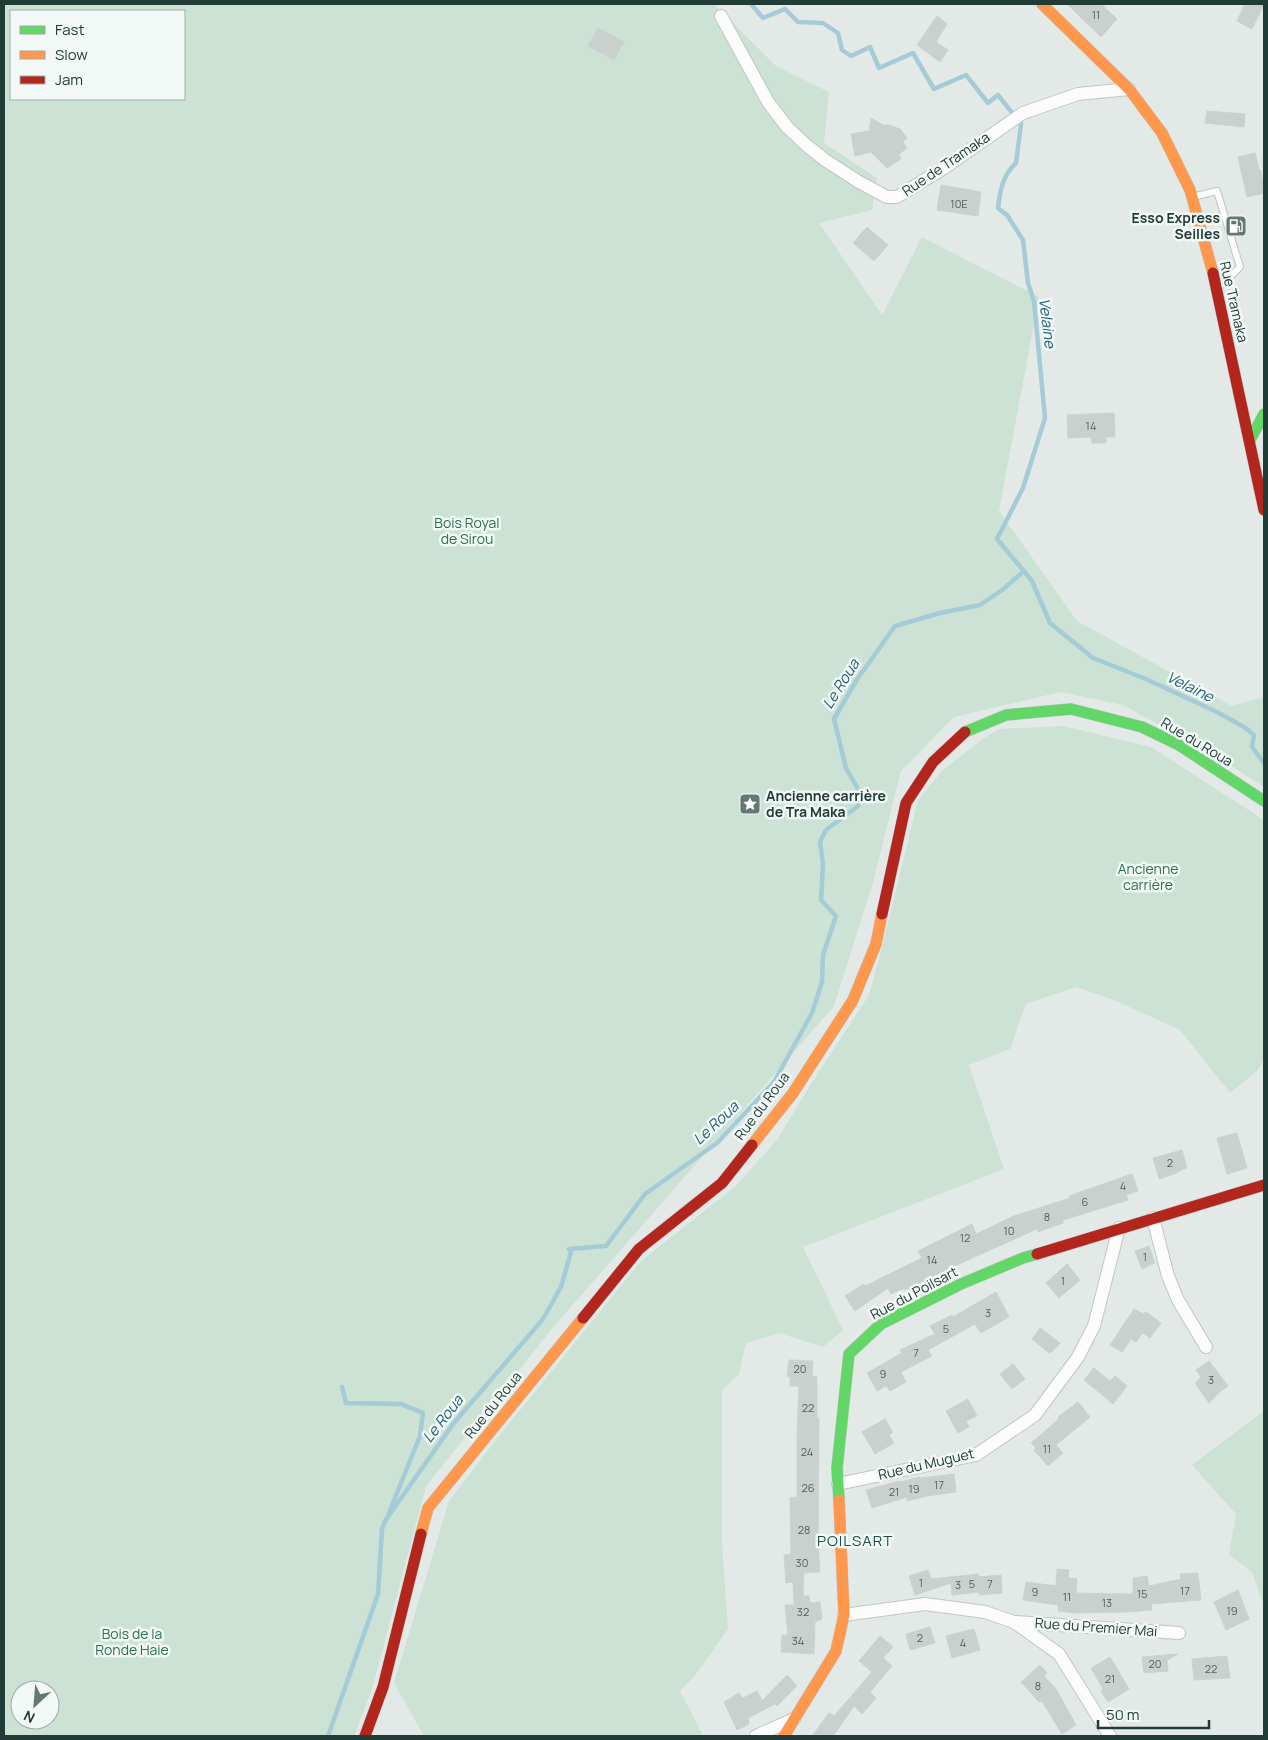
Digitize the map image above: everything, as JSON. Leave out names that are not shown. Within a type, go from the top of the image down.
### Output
[{"type":"street","name":"Rue Tramaka","points":[[1042,4],[1129,89],[1162,133],[1191,197],[1217,289],[1264,510]]},
{"type":"street","name":"Rue de Tramaka","points":[[720,16],[768,102],[787,127],[825,160],[887,198],[897,197],[944,168],[1018,116],[1078,94],[1129,89]]},
{"type":"street","points":[[1250,440],[1264,414]]},
{"type":"street","name":"Rue du Roua","points":[[365,1736],[383,1687],[428,1508],[639,1249],[722,1183],[793,1093],[853,1000],[876,944],[906,804],[933,762],[963,733],[1006,715],[1071,709],[1142,727],[1179,745],[1264,801]]},
{"type":"street","name":"Rue du Poilsart","points":[[784,1736],[836,1651],[844,1615],[837,1468],[849,1354],[882,1324],[961,1284],[1023,1258],[1264,1185]]},
{"type":"street","points":[[1153,1218],[1171,1284],[1178,1300],[1206,1347]]},
{"type":"street","name":"Rue du Muguet","points":[[838,1484],[976,1455],[1035,1415],[1078,1357],[1094,1326],[1119,1228]]},
{"type":"street","name":"Rue du Premier Mai","points":[[844,1615],[925,1604],[985,1612],[1014,1622],[1179,1633]]},
{"type":"street","name":"Rue du Premier Mai","points":[[1014,1622],[1059,1654],[1110,1736]]},
{"type":"street","points":[[756,1736],[796,1718]]},
{"type":"lane","points":[[1191,197],[1217,191],[1240,266],[1217,289]]},
{"type":"green space","name":"Bois Royal de Sirou","points":[[4,4],[714,4],[776,66],[829,92],[824,143],[877,178],[872,210],[819,223],[882,315],[922,237],[1039,297],[999,511],[1077,621],[1232,706],[1264,697],[1264,787],[1219,758],[1123,705],[1060,692],[954,717],[901,771],[874,879],[834,1006],[555,1325],[426,1486],[373,1686],[354,1736],[4,1736]]},
{"type":"green space","name":"Ancienne carrière","points":[[1063,726],[1151,747],[1264,820],[1264,1057],[1258,1070],[1230,1093],[1180,1030],[1114,1000],[1076,987],[1026,1004],[1010,1049],[969,1065],[1004,1169],[803,1247],[843,1330],[823,1347],[779,1333],[746,1343],[739,1374],[722,1390],[722,1543],[728,1629],[697,1673],[680,1691],[703,1736],[424,1736],[394,1683],[449,1501],[499,1436],[641,1261],[736,1186],[777,1140],[869,995],[918,800],[944,769],[999,729]]},
{"type":"green space","points":[[1264,1411],[1264,1606],[1252,1572],[1229,1554],[1236,1514],[1192,1465]]},
{"type":"building","points":[[1067,4],[1101,4],[1117,19],[1101,37]]},
{"type":"building","points":[[1245,4],[1264,4],[1252,29],[1237,21]]},
{"type":"building","points":[[937,16],[947,24],[936,42],[948,50],[940,62],[917,45]]},
{"type":"building","points":[[598,28],[624,42],[614,60],[588,46]]},
{"type":"building","points":[[1207,111],[1245,114],[1244,127],[1205,123]]},
{"type":"building","points":[[871,118],[883,125],[900,129],[907,138],[903,142],[907,148],[899,154],[901,159],[887,168],[871,152],[855,156],[851,134],[869,131]]},
{"type":"building","points":[[1255,153],[1259,170],[1261,170],[1264,193],[1247,197],[1238,157]]},
{"type":"building","points":[[941,185],[981,192],[978,216],[937,210]]},
{"type":"building","points":[[867,227],[888,245],[874,261],[853,243]]},
{"type":"building","points":[[1114,413],[1115,437],[1106,437],[1106,443],[1092,443],[1091,437],[1068,438],[1067,415]]},
{"type":"building","points":[[1237,1133],[1247,1168],[1227,1174],[1217,1138]]},
{"type":"building","points":[[1182,1150],[1187,1168],[1159,1179],[1153,1158]]},
{"type":"building","points":[[1132,1174],[1138,1191],[1126,1195],[1128,1200],[1063,1220],[1063,1223],[1038,1232],[1037,1229],[905,1290],[904,1288],[891,1294],[888,1288],[855,1311],[845,1296],[864,1284],[865,1286],[922,1258],[918,1251],[972,1224],[976,1234],[1014,1216],[1070,1198],[1069,1196]]},
{"type":"building","points":[[1149,1246],[1155,1263],[1142,1269],[1135,1251]]},
{"type":"building","points":[[1067,1264],[1080,1280],[1059,1298],[1046,1283]]},
{"type":"building","points":[[996,1292],[1009,1317],[981,1333],[975,1324],[928,1350],[932,1356],[901,1372],[906,1382],[890,1391],[886,1386],[877,1391],[867,1373],[902,1353],[900,1350],[935,1334],[930,1326],[952,1315],[953,1317]]},
{"type":"building","points":[[1134,1309],[1143,1314],[1146,1312],[1161,1323],[1150,1338],[1143,1333],[1136,1342],[1131,1339],[1122,1352],[1110,1345]]},
{"type":"building","points":[[1040,1328],[1060,1343],[1052,1352],[1050,1351],[1049,1353],[1032,1339]]},
{"type":"building","points":[[789,1360],[813,1361],[812,1376],[817,1377],[817,1418],[819,1418],[818,1543],[820,1572],[804,1573],[803,1596],[809,1596],[810,1603],[820,1602],[822,1619],[815,1622],[814,1654],[781,1652],[782,1635],[788,1635],[785,1605],[794,1605],[793,1582],[786,1583],[784,1555],[791,1554],[790,1498],[797,1497],[799,1386],[790,1386],[790,1377],[787,1376]]},
{"type":"building","points":[[1209,1361],[1228,1386],[1209,1403],[1195,1383],[1201,1377],[1196,1370]]},
{"type":"building","points":[[1013,1364],[1025,1379],[1012,1389],[1000,1374]]},
{"type":"building","points":[[1094,1368],[1110,1381],[1115,1376],[1127,1386],[1113,1404],[1084,1380]]},
{"type":"building","points":[[968,1399],[977,1416],[966,1421],[969,1427],[958,1433],[946,1411]]},
{"type":"building","points":[[1078,1402],[1090,1417],[1056,1445],[1063,1453],[1048,1466],[1034,1450],[1036,1448],[1031,1443],[1059,1419],[1058,1417]]},
{"type":"building","points":[[885,1419],[893,1432],[889,1435],[894,1443],[875,1454],[862,1432]]},
{"type":"building","points":[[954,1474],[956,1492],[907,1501],[907,1497],[872,1508],[866,1490],[920,1477]]},
{"type":"building","points":[[1057,1569],[1069,1570],[1068,1578],[1077,1579],[1076,1593],[1133,1594],[1133,1578],[1147,1576],[1149,1586],[1181,1579],[1180,1574],[1198,1573],[1201,1600],[1151,1604],[1152,1610],[1075,1613],[1058,1611],[1058,1605],[1023,1600],[1026,1582],[1056,1586]]},
{"type":"building","points":[[928,1570],[931,1579],[979,1574],[978,1577],[1001,1575],[1002,1593],[979,1595],[979,1592],[952,1595],[951,1583],[915,1595],[909,1576]]},
{"type":"building","points":[[1238,1590],[1249,1619],[1226,1630],[1214,1602]]},
{"type":"building","points":[[930,1627],[935,1643],[910,1650],[906,1634]]},
{"type":"building","points":[[974,1629],[980,1650],[952,1658],[946,1636]]},
{"type":"building","points":[[880,1636],[893,1647],[883,1658],[892,1666],[870,1692],[876,1698],[862,1714],[854,1706],[833,1736],[812,1736],[829,1713],[834,1716],[872,1672],[859,1661]]},
{"type":"building","points":[[1178,1654],[1167,1660],[1168,1671],[1144,1673],[1142,1657]]},
{"type":"building","points":[[1227,1656],[1230,1678],[1194,1680],[1192,1659]]},
{"type":"building","points":[[1110,1657],[1129,1689],[1108,1702],[1091,1668]]},
{"type":"building","points":[[1040,1665],[1047,1673],[1044,1676],[1056,1689],[1076,1725],[1062,1734],[1042,1701],[1040,1703],[1021,1682]]},
{"type":"building","points":[[787,1675],[797,1686],[777,1706],[775,1704],[748,1718],[749,1724],[737,1730],[724,1702],[739,1693],[743,1698],[757,1691],[762,1701]]},
{"type":"waterway","name":"Velaine","points":[[751,4],[763,18],[785,9],[798,22],[823,23],[838,33],[842,50],[851,56],[870,47],[879,68],[913,53],[934,89],[966,75],[988,103],[998,95],[1021,124],[1016,163],[1003,183],[998,208],[1007,215],[1023,240],[1028,283],[1034,301],[1045,418],[1023,488],[997,539],[1032,581],[1050,623],[1093,658],[1146,679],[1217,712],[1244,727],[1254,735],[1252,747],[1264,763]]},
{"type":"waterway","name":"Le Roua","points":[[328,1736],[378,1594],[382,1529],[385,1521],[453,1424],[543,1319],[561,1287],[571,1252],[569,1249],[606,1246],[645,1194],[717,1143],[774,1082],[812,1013],[822,982],[823,955],[836,916],[821,900],[823,864],[820,842],[826,830],[858,806],[858,789],[846,768],[834,719],[856,681],[895,626],[940,613],[980,605],[1002,590],[1024,571]]},
{"type":"waterway","points":[[342,1387],[346,1403],[401,1404],[423,1413],[420,1436],[389,1513]]},
{"type":"traffic: fast","points":[[1250,440],[1264,414]]},
{"type":"traffic: fast","points":[[965,732],[1006,715],[1071,709],[1142,727],[1179,745],[1264,801]]},
{"type":"traffic: fast","points":[[839,1500],[837,1468],[849,1354],[881,1324],[961,1284],[1037,1254]]},
{"type":"traffic: slow","points":[[1042,4],[1129,89],[1162,133],[1190,190],[1213,273]]},
{"type":"traffic: slow","points":[[752,1145],[793,1093],[853,1000],[876,944],[882,914]]},
{"type":"traffic: slow","points":[[421,1534],[428,1508],[583,1318]]},
{"type":"traffic: slow","points":[[784,1736],[836,1651],[844,1615],[839,1500]]},
{"type":"traffic: jam","points":[[1213,273],[1264,510]]},
{"type":"traffic: jam","points":[[882,914],[906,803],[933,762],[965,732]]},
{"type":"traffic: jam","points":[[583,1318],[639,1249],[722,1183],[752,1145]]},
{"type":"traffic: jam","points":[[1037,1254],[1264,1185]]},
{"type":"traffic: jam","points":[[365,1736],[383,1687],[421,1534]]},
{"type":"place","name":"Esso Express Seilles","points":[[1236,226]]},
{"type":"place","name":"Ancienne carrière de Tra Maka","points":[[750,804]]},
{"type":"district","name":"POILSART","points":[[855,1541]]},
{"type":"park label","name":"Bois de la Ronde Haie","points":[[132,1642]]}]
